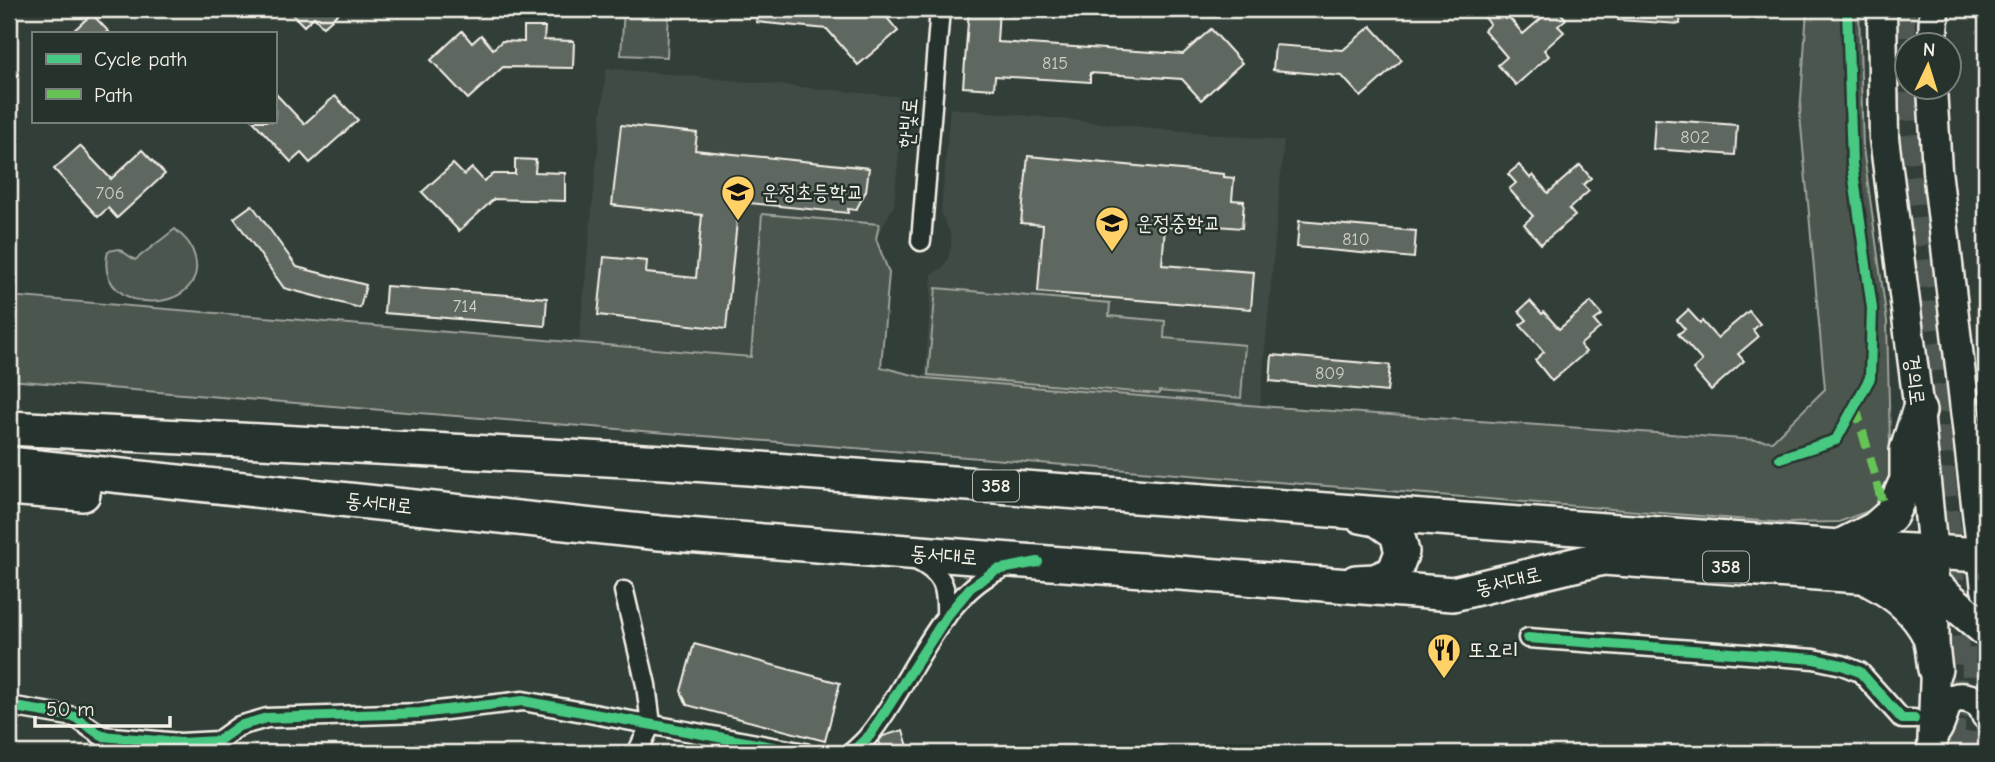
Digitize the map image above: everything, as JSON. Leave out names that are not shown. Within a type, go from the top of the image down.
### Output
[{"type":"highway","points":[[9,406],[664,462]]},
{"type":"highway","points":[[1839,547],[1875,529],[1891,515],[1907,480],[1908,450],[1919,411]]},
{"type":"highway","name":"358","points":[[9,428],[664,462],[1839,547],[1983,555]]},
{"type":"highway","name":"동서대로","points":[[9,464],[660,533],[1453,594],[1603,558],[1860,576],[1934,586]]},
{"type":"highway","points":[[9,488],[660,533]]},
{"type":"highway","points":[[1319,583],[1375,581],[1394,572],[1402,552],[1397,533],[1377,519],[1327,510]]},
{"type":"highway","points":[[1860,576],[1887,589],[1910,608],[1929,636],[1935,668]]},
{"type":"highway","points":[[1934,586],[1986,630]]},
{"type":"main road","name":"경의로","points":[[1882,9],[1884,138],[1919,411],[1933,553],[1935,668],[1926,736]]},
{"type":"main road","points":[[1933,32],[1934,9]]},
{"type":"main road","points":[[1933,102],[1937,170],[1986,589]]},
{"type":"main road","points":[[1966,413],[1983,435],[1986,468]]},
{"type":"main road","points":[[1926,736],[1941,726],[1944,709],[1957,698],[1972,699],[1980,704],[1986,715]]},
{"type":"street","name":"한빛로","points":[[921,241],[940,9]]},
{"type":"street","points":[[873,549],[912,557],[929,566],[941,577],[947,594],[946,617]]},
{"type":"street","points":[[851,753],[870,734],[946,617],[970,588],[983,577],[1009,566],[1038,562]]},
{"type":"street","points":[[624,590],[646,685],[651,724],[637,753]]},
{"type":"street","points":[[1528,638],[1814,659],[1842,665],[1860,673],[1902,719],[1926,736]]},
{"type":"street","points":[[9,706],[75,716],[102,736],[218,747],[239,726],[267,718],[420,713],[523,701],[805,753]]},
{"type":"shaded area","points":[[624,9],[669,11],[667,57],[621,55]]},
{"type":"shaded area","points":[[1807,9],[1859,9],[1863,148],[1887,321],[1891,486],[1871,510],[1839,522],[1786,523],[9,380],[9,296],[751,357],[762,214],[879,224],[876,239],[889,273],[881,367],[925,378],[1260,406],[1772,441],[1825,389],[1800,115]]},
{"type":"shaded area","name":"운정초등학교","points":[[606,68],[904,97],[894,205],[876,239],[889,273],[751,357],[579,342]]},
{"type":"shaded area","name":"운정중학교","points":[[950,108],[1284,141],[1260,406],[925,378],[932,274],[942,268],[951,247],[951,235],[941,213]]},
{"type":"shaded area","points":[[175,229],[190,245],[196,268],[190,285],[175,296],[156,301],[136,299],[118,291],[108,275],[108,251],[119,249],[135,260]]},
{"type":"shaded area","points":[[936,288],[1110,303],[1109,316],[1165,321],[1164,338],[1245,345],[1241,398],[928,375]]},
{"type":"building","points":[[287,9],[343,9],[323,27],[314,17],[304,26]]},
{"type":"building","points":[[758,9],[880,9],[898,31],[858,65],[827,29],[756,22]]},
{"type":"building","points":[[969,9],[999,9],[997,42],[1183,54],[1211,29],[1242,63],[1201,100],[1182,79],[1090,73],[1090,82],[995,76],[994,89],[963,87]]},
{"type":"building","points":[[1490,9],[1497,9],[1505,19],[1508,16],[1523,34],[1552,9],[1557,9],[1566,19],[1558,26],[1564,32],[1544,50],[1549,56],[1516,85],[1498,65],[1507,57],[1484,30],[1490,24],[1483,15]]},
{"type":"building","points":[[1618,9],[1681,9],[1680,24],[1618,20]]},
{"type":"building","points":[[92,14],[109,32],[72,32]]},
{"type":"building","points":[[1371,26],[1402,60],[1361,97],[1342,76],[1273,70],[1275,45],[1343,50]]},
{"type":"building","points":[[524,27],[545,27],[544,40],[574,41],[573,68],[503,67],[468,99],[431,60],[462,31],[472,43],[481,35],[493,49],[502,41],[524,42]]},
{"type":"building","points":[[276,94],[304,124],[335,96],[358,120],[310,163],[301,153],[291,162],[254,122],[276,122]]},
{"type":"building","points":[[1655,119],[1737,125],[1735,155],[1653,149]]},
{"type":"building","points":[[621,125],[697,133],[695,150],[869,168],[866,191],[856,210],[848,209],[848,213],[739,202],[726,329],[598,315],[604,257],[647,261],[646,273],[696,278],[702,215],[612,205]]},
{"type":"building","points":[[80,146],[111,179],[142,150],[165,174],[117,218],[108,208],[98,217],[54,169]]},
{"type":"building","points":[[1028,156],[1224,174],[1224,177],[1234,178],[1232,200],[1244,201],[1242,228],[1178,223],[1178,228],[1165,227],[1162,265],[1254,272],[1251,309],[1038,292],[1043,225],[1021,223]]},
{"type":"building","points":[[515,159],[536,160],[535,172],[565,173],[565,201],[494,199],[459,231],[422,192],[453,164],[464,175],[472,168],[484,181],[493,174],[515,174]]},
{"type":"building","points":[[1519,165],[1530,178],[1533,175],[1548,193],[1580,165],[1591,178],[1583,185],[1589,191],[1569,209],[1575,216],[1541,244],[1524,224],[1533,216],[1509,189],[1516,183],[1508,174]]},
{"type":"building","points":[[252,205],[297,267],[366,285],[360,308],[284,288],[234,218]]},
{"type":"building","points":[[1299,221],[1416,231],[1414,258],[1297,247]]},
{"type":"building","points":[[386,286],[547,298],[545,326],[384,313]]},
{"type":"building","points":[[1530,301],[1559,329],[1591,302],[1602,315],[1594,321],[1600,328],[1580,345],[1586,352],[1552,381],[1535,360],[1544,352],[1520,325],[1527,320],[1519,311]]},
{"type":"building","points":[[1688,310],[1717,338],[1749,311],[1760,324],[1753,330],[1758,337],[1738,354],[1744,361],[1711,390],[1693,369],[1702,361],[1678,334],[1685,329],[1677,320]]},
{"type":"building","points":[[1272,355],[1390,365],[1387,392],[1270,381]]},
{"type":"building","points":[[694,644],[840,683],[825,741],[687,705],[681,691]]},
{"type":"building","points":[[903,730],[910,753],[883,753],[879,741],[883,736]]},
{"type":"tunnel","points":[[1901,9],[1906,130],[1948,541],[1955,638],[1950,753]]},
{"type":"tunnel","points":[[1972,606],[1976,651],[1975,753]]},
{"type":"marked path","points":[[1855,405],[1883,505]]},
{"type":"cycle path","points":[[1780,458],[1836,440],[1870,378],[1872,308],[1852,164],[1847,9]]},
{"type":"cycle path","points":[[851,753],[870,735],[946,617],[970,588],[996,570],[1038,562]]},
{"type":"cycle path","points":[[1528,638],[1814,659],[1860,672],[1902,719],[1914,719]]},
{"type":"cycle path","points":[[9,706],[75,717],[102,736],[180,743],[218,741],[239,726],[267,718],[420,713],[523,701],[805,753]]},
{"type":"place","name":"운정초등학교","points":[[738,222]]},
{"type":"place","name":"운정중학교","points":[[1112,253]]},
{"type":"place","name":"또오리","points":[[1444,680]]}]
